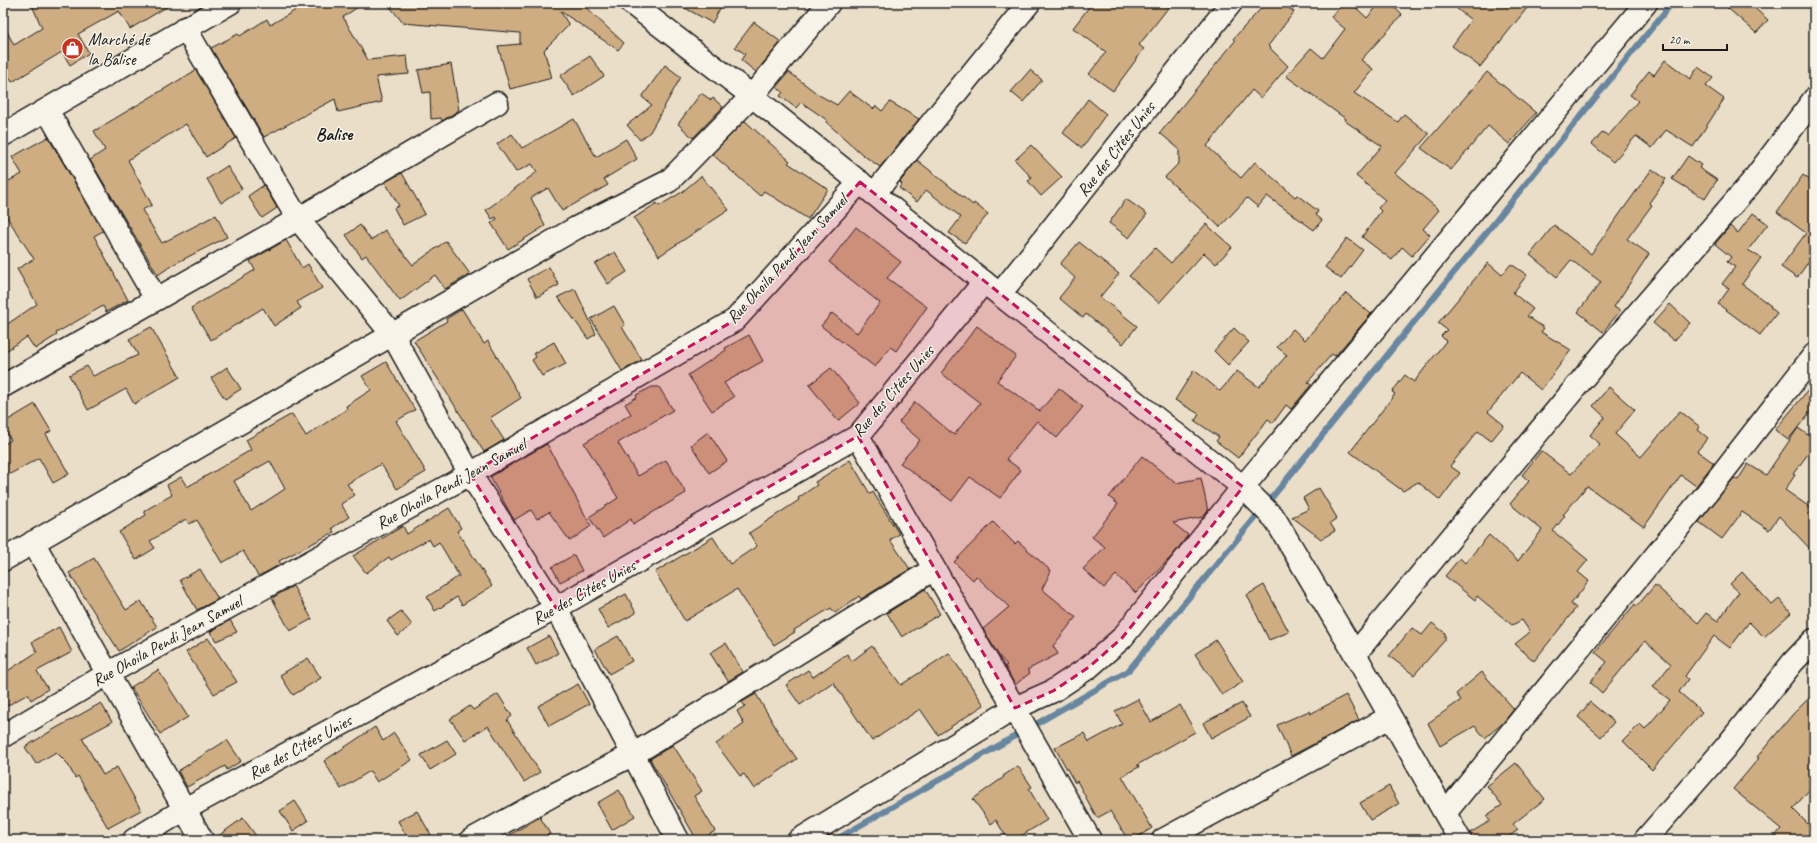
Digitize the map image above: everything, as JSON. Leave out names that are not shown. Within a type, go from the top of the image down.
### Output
[{"type":"street","points":[[3,135],[230,3]]},
{"type":"street","points":[[631,3],[752,96],[1251,494],[1275,519],[1355,654],[1460,840]]},
{"type":"street","points":[[3,560],[576,228],[668,181],[752,96],[829,3]]},
{"type":"street","name":"Rue Ohoila Pendi Jean Samuel","points":[[3,736],[109,673],[470,474],[735,320],[867,188],[1028,3]]},
{"type":"street","name":"Rue des Citées Unies","points":[[134,840],[185,809],[556,608],[858,436],[992,288],[1231,3]]},
{"type":"street","points":[[799,840],[1018,714],[1089,667],[1122,638],[1251,494],[1646,3]]},
{"type":"street","points":[[185,28],[298,219],[392,334],[470,474],[556,608],[678,840]]},
{"type":"street","points":[[1355,654],[1618,336],[1750,184],[1814,99]]},
{"type":"street","points":[[3,386],[298,219],[497,103]]},
{"type":"street","points":[[47,110],[156,299]]},
{"type":"street","points":[[1445,813],[1706,494],[1814,355]]},
{"type":"street","points":[[858,436],[1090,840]]},
{"type":"street","points":[[34,542],[202,840]]},
{"type":"street","points":[[471,840],[552,795],[634,754],[934,569]]},
{"type":"street","points":[[1645,840],[1725,748],[1793,662],[1814,640]]},
{"type":"street","points":[[1163,840],[1390,717]]},
{"type":"highlighted area","points":[[860,182],[1243,487],[1122,638],[1089,667],[1053,691],[1015,708],[858,436],[556,608],[470,474],[735,320]]},
{"type":"building","points":[[31,3],[173,3],[130,29],[119,11],[78,34],[89,53],[70,65],[62,52],[12,82],[3,67],[3,24],[14,45],[42,28]]},
{"type":"building","points":[[308,3],[364,3],[343,17],[368,60],[407,56],[409,74],[376,77],[382,102],[338,112],[335,99],[264,137],[211,48],[238,34],[240,36],[267,19],[270,25]]},
{"type":"building","points":[[387,3],[581,3],[624,43],[618,50],[560,11],[569,25],[544,50],[552,78],[510,89],[498,46],[520,44],[520,33],[403,23]]},
{"type":"building","points":[[676,3],[723,3],[712,23]]},
{"type":"building","points":[[1092,3],[1172,3],[1139,45],[1144,49],[1113,91],[1089,74],[1106,52],[1073,28]]},
{"type":"building","points":[[1266,3],[1282,3],[1294,12],[1268,46],[1288,66],[1261,98],[1252,90],[1207,146],[1241,178],[1255,162],[1295,197],[1297,195],[1318,211],[1316,215],[1322,220],[1314,230],[1267,196],[1258,207],[1247,198],[1220,227],[1165,177],[1179,163],[1179,149],[1160,133],[1235,41],[1233,39]]},
{"type":"building","points":[[1344,3],[1351,3],[1367,18],[1380,3],[1390,3],[1402,15],[1361,60],[1373,69],[1354,93],[1398,122],[1404,114],[1429,134],[1395,173],[1439,210],[1423,229],[1430,235],[1412,256],[1402,247],[1392,260],[1362,237],[1381,211],[1378,208],[1385,200],[1356,176],[1382,146],[1345,121],[1346,119],[1286,76],[1311,48],[1323,58],[1345,29],[1331,17]]},
{"type":"building","points":[[1450,3],[1531,3],[1480,67],[1452,46],[1471,20]]},
{"type":"building","points":[[1722,3],[1749,3],[1768,20],[1756,33]]},
{"type":"building","points":[[754,22],[781,42],[756,72],[741,60],[745,54],[735,47]]},
{"type":"building","points":[[590,56],[604,76],[574,96],[560,76]]},
{"type":"building","points":[[1665,60],[1690,79],[1698,67],[1713,78],[1706,86],[1724,99],[1693,147],[1666,130],[1652,148],[1636,136],[1613,162],[1592,144],[1603,132],[1608,136],[1638,101],[1630,95],[1649,71],[1654,75]]},
{"type":"building","points":[[451,64],[459,110],[442,121],[441,118],[431,119],[430,92],[423,93],[418,70]]},
{"type":"building","points":[[665,65],[681,77],[650,132],[640,140],[627,125],[652,105],[642,97]]},
{"type":"building","points":[[196,70],[236,138],[206,157],[186,124],[128,160],[152,205],[142,210],[162,243],[216,215],[227,237],[174,264],[158,275],[90,160],[105,150],[94,131]]},
{"type":"building","points":[[1030,70],[1042,80],[1023,102],[1011,92]]},
{"type":"building","points":[[789,72],[819,95],[837,105],[849,91],[873,109],[876,106],[882,111],[890,102],[919,119],[880,167],[863,155],[826,122],[827,120],[801,102],[796,108],[780,96],[783,92],[776,87]]},
{"type":"building","points":[[1487,72],[1536,113],[1509,144],[1488,126],[1451,170],[1421,148]]},
{"type":"building","points":[[701,93],[711,100],[713,98],[723,107],[693,138],[678,124]]},
{"type":"building","points":[[1088,99],[1106,114],[1082,148],[1063,133]]},
{"type":"building","points":[[574,119],[596,157],[626,139],[637,159],[604,179],[608,185],[562,211],[548,188],[531,198],[545,226],[508,249],[491,223],[497,219],[496,217],[492,219],[486,210],[537,172],[532,164],[516,172],[497,144],[512,134],[522,148]]},
{"type":"building","points":[[745,121],[790,161],[788,163],[828,189],[808,219],[764,191],[760,196],[712,154]]},
{"type":"building","points":[[48,137],[103,231],[94,236],[128,300],[106,312],[103,306],[56,333],[57,335],[35,349],[27,337],[3,353],[3,327],[37,304],[17,269],[34,259],[3,211],[3,184],[22,174],[12,157]]},
{"type":"building","points":[[1031,145],[1062,177],[1041,196],[1028,181],[1032,178],[1015,160]]},
{"type":"building","points":[[1688,156],[1701,165],[1699,168],[1717,180],[1705,199],[1672,179]]},
{"type":"building","points":[[917,160],[973,205],[974,203],[988,214],[965,243],[949,233],[961,217],[926,190],[917,202],[899,188],[902,184],[900,182]]},
{"type":"building","points":[[227,166],[242,189],[221,203],[207,179]]},
{"type":"building","points":[[1652,169],[1666,179],[1649,203],[1652,205],[1627,239],[1649,254],[1614,307],[1620,311],[1603,332],[1578,312],[1601,282],[1571,260],[1557,277],[1530,255],[1554,225],[1591,254]]},
{"type":"building","points":[[402,173],[425,214],[403,225],[394,208],[399,206],[385,182]]},
{"type":"building","points":[[1803,175],[1814,183],[1814,254],[1797,278],[1781,267],[1806,233],[1777,212]]},
{"type":"building","points":[[701,176],[729,210],[659,256],[634,218],[657,203],[659,206],[682,192]]},
{"type":"building","points":[[264,185],[277,208],[262,218],[248,196]]},
{"type":"building","points":[[1126,199],[1147,214],[1129,238],[1109,223]]},
{"type":"building","points":[[1753,213],[1768,224],[1748,250],[1761,258],[1742,284],[1771,306],[1770,307],[1777,313],[1760,335],[1718,304],[1729,289],[1722,284],[1735,267],[1727,262],[1731,257],[1715,244],[1730,226],[1738,233]]},
{"type":"building","points":[[1206,224],[1232,247],[1216,264],[1204,253],[1159,303],[1129,276],[1155,248],[1171,263]]},
{"type":"building","points":[[360,225],[371,240],[385,230],[413,265],[446,241],[470,274],[445,289],[435,275],[400,301],[366,255],[362,258],[346,235]]},
{"type":"building","points":[[856,227],[901,262],[887,278],[927,307],[896,351],[890,347],[875,367],[821,326],[832,313],[857,333],[880,303],[829,262]]},
{"type":"building","points":[[1347,238],[1363,250],[1341,279],[1325,267]]},
{"type":"building","points":[[286,240],[302,268],[308,264],[322,288],[297,302],[301,308],[274,326],[263,308],[211,340],[191,308],[255,270],[250,261]]},
{"type":"building","points":[[1079,242],[1119,274],[1100,297],[1137,326],[1123,344],[1086,314],[1083,318],[1059,298],[1075,278],[1060,264]]},
{"type":"building","points":[[615,252],[627,272],[608,284],[595,264]]},
{"type":"building","points":[[1488,263],[1502,275],[1511,264],[1527,275],[1513,293],[1533,309],[1527,316],[1544,328],[1541,332],[1571,350],[1541,390],[1520,373],[1488,412],[1504,425],[1491,441],[1478,431],[1450,466],[1460,473],[1440,500],[1418,482],[1403,491],[1350,452],[1395,394],[1392,392],[1405,375],[1414,382],[1446,341],[1441,336],[1447,330],[1438,323]]},
{"type":"building","points":[[549,267],[559,285],[537,297],[527,279]]},
{"type":"building","points":[[575,289],[596,334],[588,339],[558,297]]},
{"type":"building","points":[[1346,293],[1371,314],[1335,356],[1332,354],[1308,382],[1311,385],[1291,409],[1286,405],[1273,423],[1268,419],[1238,458],[1216,441],[1219,437],[1195,421],[1199,414],[1175,400],[1194,370],[1220,391],[1237,371],[1259,387],[1287,355],[1277,347],[1293,329],[1305,340]]},
{"type":"building","points":[[1670,304],[1690,323],[1674,341],[1653,323]]},
{"type":"building","points":[[614,306],[625,325],[622,327],[642,360],[622,371],[591,319]]},
{"type":"building","points":[[462,309],[484,344],[488,341],[521,398],[490,418],[504,440],[484,452],[414,341],[447,321],[446,319]]},
{"type":"building","points":[[977,326],[1016,356],[997,381],[1040,411],[1059,388],[1083,407],[1057,438],[1037,421],[1006,459],[1021,470],[1000,498],[970,477],[952,501],[900,463],[920,440],[899,422],[915,402],[954,435],[980,403],[941,373]]},
{"type":"building","points":[[151,327],[180,377],[134,404],[126,389],[88,410],[69,375],[87,366],[93,376],[138,355],[129,339]]},
{"type":"building","points":[[1234,328],[1249,342],[1228,365],[1214,351]]},
{"type":"building","points":[[749,335],[763,361],[724,383],[734,397],[712,411],[688,375],[726,350],[725,348]]},
{"type":"building","points":[[554,342],[566,364],[542,376],[532,360],[536,357],[534,353]]},
{"type":"building","points":[[386,362],[415,410],[396,421],[426,472],[397,489],[381,464],[347,484],[355,495],[341,504],[349,517],[332,528],[334,532],[279,561],[281,564],[259,576],[243,551],[222,563],[197,520],[189,524],[186,519],[150,541],[155,548],[136,560],[119,532],[146,515],[144,511],[172,495],[167,485],[181,477],[187,487],[251,450],[246,440],[292,414],[306,436],[347,409],[346,406],[371,390],[362,376]],"holes":[[[270,461],[285,489],[251,511],[234,481]]]},
{"type":"building","points":[[227,367],[241,389],[225,399],[211,378]]},
{"type":"building","points":[[831,368],[860,403],[838,421],[809,385]]},
{"type":"building","points":[[1814,383],[1814,407],[1788,440],[1775,430]]},
{"type":"building","points":[[652,387],[659,387],[673,410],[618,443],[638,476],[666,460],[686,493],[633,524],[631,519],[603,538],[589,517],[618,498],[584,443],[631,414],[625,404],[637,397],[636,395]]},
{"type":"building","points":[[1609,387],[1635,410],[1615,434],[1641,457],[1680,411],[1700,427],[1698,430],[1708,438],[1697,451],[1714,463],[1696,486],[1681,475],[1644,527],[1587,486],[1563,515],[1565,516],[1553,531],[1588,560],[1578,572],[1589,581],[1571,604],[1576,608],[1534,661],[1515,644],[1530,632],[1522,620],[1512,625],[1477,596],[1475,600],[1445,576],[1460,558],[1465,563],[1489,535],[1518,561],[1542,530],[1510,504],[1529,481],[1522,475],[1541,451],[1571,474],[1600,444],[1590,435],[1605,417],[1593,406]]},
{"type":"building","points":[[35,404],[51,431],[46,434],[69,474],[53,483],[39,458],[3,478],[3,445],[11,440],[3,427],[3,423]]},
{"type":"building","points":[[1798,428],[1814,439],[1814,446],[1793,474],[1795,475],[1785,490],[1814,510],[1814,553],[1779,516],[1769,530],[1742,512],[1722,539],[1699,522],[1734,478],[1738,480],[1748,464],[1766,475]]},
{"type":"building","points":[[708,432],[727,461],[709,473],[691,445]]},
{"type":"building","points":[[547,444],[591,526],[570,541],[549,512],[537,519],[531,510],[514,520],[490,477]]},
{"type":"building","points":[[1142,456],[1176,483],[1201,478],[1208,511],[1203,517],[1173,523],[1188,535],[1173,555],[1136,593],[1116,575],[1104,588],[1083,569],[1105,547],[1092,537],[1118,504],[1109,497]]},
{"type":"building","points":[[850,460],[870,494],[873,492],[899,534],[890,540],[910,569],[861,599],[859,596],[835,613],[831,608],[794,630],[795,632],[774,645],[737,589],[685,621],[655,572],[713,537],[730,564],[757,546],[749,533],[799,500],[798,498],[817,485],[815,482]]},
{"type":"building","points":[[1319,488],[1337,518],[1330,523],[1335,531],[1321,539],[1292,517],[1309,509],[1303,498]]},
{"type":"building","points":[[449,508],[461,528],[457,531],[492,586],[462,605],[457,597],[435,611],[427,597],[459,576],[439,542],[433,546],[429,539],[391,560],[389,557],[366,573],[353,556],[403,526],[407,534]]},
{"type":"building","points":[[993,522],[1015,544],[1018,541],[1051,571],[1042,589],[1076,617],[1053,646],[1058,654],[1027,670],[1030,673],[1015,685],[1005,666],[1007,665],[999,656],[983,629],[1009,607],[976,576],[973,580],[954,562]]},
{"type":"building","points":[[574,555],[582,571],[560,582],[552,567]]},
{"type":"building","points":[[94,558],[126,610],[141,601],[157,627],[119,651],[69,573]]},
{"type":"building","points":[[200,569],[218,599],[197,610],[180,580]]},
{"type":"building","points":[[1742,572],[1772,605],[1779,599],[1791,613],[1764,637],[1749,622],[1730,648],[1714,636],[1685,676],[1688,679],[1679,692],[1702,712],[1652,770],[1623,741],[1640,724],[1645,729],[1670,700],[1653,687],[1671,664],[1645,641],[1602,693],[1590,682],[1607,662],[1595,652],[1635,604],[1637,606],[1655,585],[1698,623],[1706,613],[1718,621],[1739,592],[1730,584]]},
{"type":"building","points":[[1264,585],[1289,632],[1269,640],[1247,595]]},
{"type":"building","points":[[293,586],[312,619],[290,631],[272,598]]},
{"type":"building","points":[[925,589],[940,614],[902,637],[887,613]]},
{"type":"building","points":[[626,594],[636,613],[608,628],[598,609]]},
{"type":"building","points":[[401,611],[412,625],[398,636],[387,621]]},
{"type":"building","points":[[230,620],[237,632],[216,641],[210,632]]},
{"type":"building","points":[[1432,623],[1445,633],[1445,640],[1414,675],[1389,656],[1412,628],[1422,635]]},
{"type":"building","points":[[59,627],[72,652],[37,671],[48,689],[31,700],[28,694],[3,708],[3,674],[37,652],[32,642]]},
{"type":"building","points":[[549,636],[558,653],[536,665],[527,648]]},
{"type":"building","points":[[618,636],[632,661],[609,674],[595,649]]},
{"type":"building","points":[[208,638],[237,682],[214,694],[186,652]]},
{"type":"building","points":[[1216,640],[1243,682],[1222,695],[1195,654]]},
{"type":"building","points":[[726,643],[743,672],[728,681],[710,653]]},
{"type":"building","points":[[872,646],[901,685],[949,653],[984,705],[938,735],[920,709],[872,741],[833,682],[800,705],[786,685],[808,670],[813,677],[847,654],[852,661]]},
{"type":"building","points":[[308,658],[321,678],[293,695],[280,675]]},
{"type":"building","points":[[158,670],[188,717],[160,734],[131,687]]},
{"type":"building","points":[[1482,672],[1514,709],[1503,723],[1485,738],[1475,726],[1440,746],[1428,723],[1461,700],[1456,694]]},
{"type":"building","points":[[578,684],[589,704],[549,726],[538,706]]},
{"type":"building","points":[[1814,693],[1814,784],[1793,809],[1814,830],[1814,840],[1771,840],[1781,829],[1733,789],[1759,758],[1757,757],[1793,714]]},
{"type":"building","points":[[498,694],[512,716],[507,720],[540,772],[524,782],[488,726],[465,740],[450,719],[470,706],[473,710]]},
{"type":"building","points":[[756,694],[779,733],[797,759],[754,789],[744,774],[740,776],[716,744],[744,724],[737,711],[745,706],[742,702]]},
{"type":"building","points":[[1346,695],[1359,720],[1291,756],[1277,725],[1309,711],[1310,714]]},
{"type":"building","points":[[1138,699],[1151,722],[1180,705],[1195,732],[1137,765],[1139,767],[1122,776],[1152,828],[1133,840],[1128,840],[1110,811],[1097,818],[1077,781],[1075,783],[1055,748],[1084,733],[1089,742],[1122,724],[1115,711]]},
{"type":"building","points":[[1590,702],[1614,722],[1601,737],[1578,717]]},
{"type":"building","points":[[101,703],[112,722],[82,738],[103,775],[117,767],[141,810],[108,828],[78,776],[75,778],[67,763],[56,752],[36,764],[25,747]]},
{"type":"building","points":[[1242,703],[1250,717],[1211,738],[1203,723]]},
{"type":"building","points":[[375,727],[383,741],[394,733],[412,760],[377,782],[370,771],[341,789],[324,761]]},
{"type":"building","points":[[227,740],[241,761],[227,770],[225,766],[187,787],[178,771]]},
{"type":"building","points":[[447,740],[456,754],[430,770],[421,755]]},
{"type":"building","points":[[673,745],[702,791],[694,796],[715,831],[700,840],[697,840],[650,759]]},
{"type":"building","points":[[1516,763],[1545,799],[1513,824],[1518,830],[1504,840],[1472,840],[1470,833],[1490,821],[1486,816],[1502,805],[1487,786]]},
{"type":"building","points":[[1018,766],[1032,787],[1029,789],[1047,820],[1014,840],[1008,840],[996,820],[991,824],[973,799]]},
{"type":"building","points":[[1389,786],[1399,804],[1370,820],[1360,803]]},
{"type":"building","points":[[619,790],[635,816],[612,830],[597,803]]},
{"type":"building","points":[[295,801],[308,821],[293,831],[280,811]]},
{"type":"building","points":[[417,811],[434,840],[409,840],[398,821]]},
{"type":"building","points":[[540,817],[550,834],[540,840],[501,840]]},
{"type":"building","points":[[243,818],[259,840],[214,840],[214,839]]},
{"type":"waterway","points":[[835,840],[1128,671],[1283,484],[1672,3]]},
{"type":"place","name":"Marché de la Balise","points":[[72,49]]},
{"type":"district","name":"Balise","points":[[334,134]]}]
